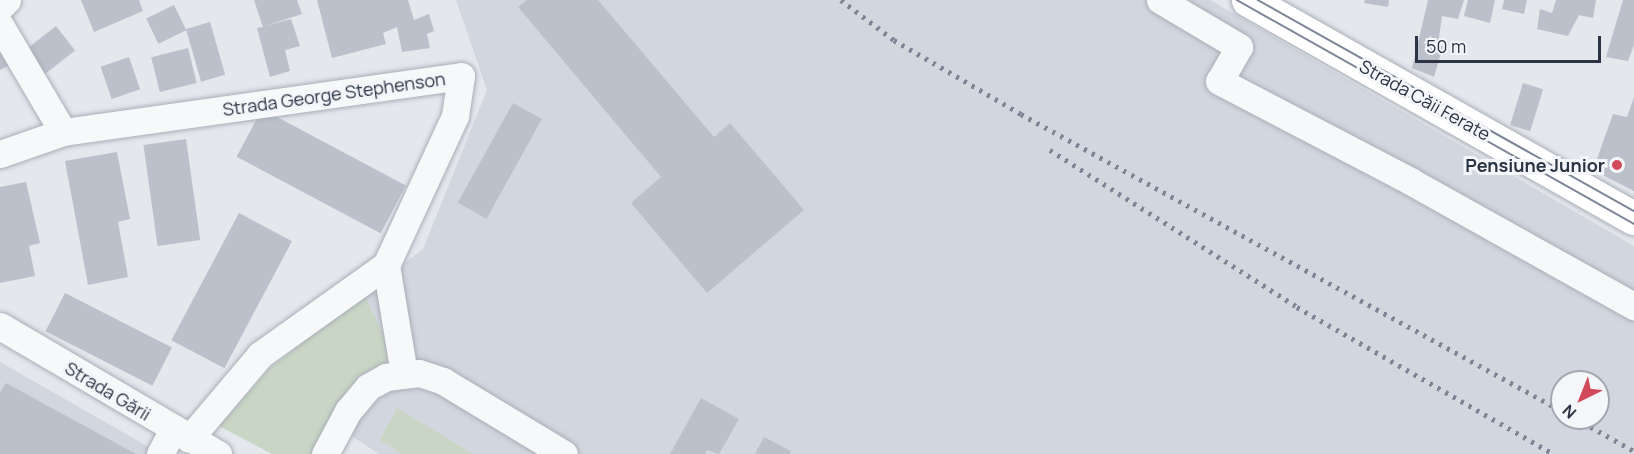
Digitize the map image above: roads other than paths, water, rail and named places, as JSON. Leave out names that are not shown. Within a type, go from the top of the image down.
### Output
[{"type":"main road","name":"Strada Căii Ferate","points":[[1248,0],[1279,8],[1634,218]]},
{"type":"street","points":[[0,7],[7,0]]},
{"type":"street","points":[[1160,0],[1239,47],[1219,81],[1410,181],[1634,306]]},
{"type":"street","points":[[0,25],[63,132]]},
{"type":"street","name":"Strada George Stephenson","points":[[0,154],[63,132],[461,76],[455,116],[386,265],[260,355],[160,454]]},
{"type":"street","points":[[386,265],[404,374]]},
{"type":"street","name":"Strada Gării","points":[[0,326],[218,454]]},
{"type":"street","points":[[325,454],[348,411],[368,387],[386,377],[419,373],[443,381],[564,454]]},
{"type":"tram line","points":[[1237,0],[1634,224]]},
{"type":"tram line","points":[[1258,0],[1634,211]]},
{"type":"railway","points":[[841,0],[894,40],[1021,114],[1550,404]]},
{"type":"railway","points":[[1050,150],[1297,307],[1554,454]]},
{"type":"railway","points":[[1596,430],[1634,451]]},
{"type":"place","name":"Pensiune Junior","points":[[1617,165]]}]
